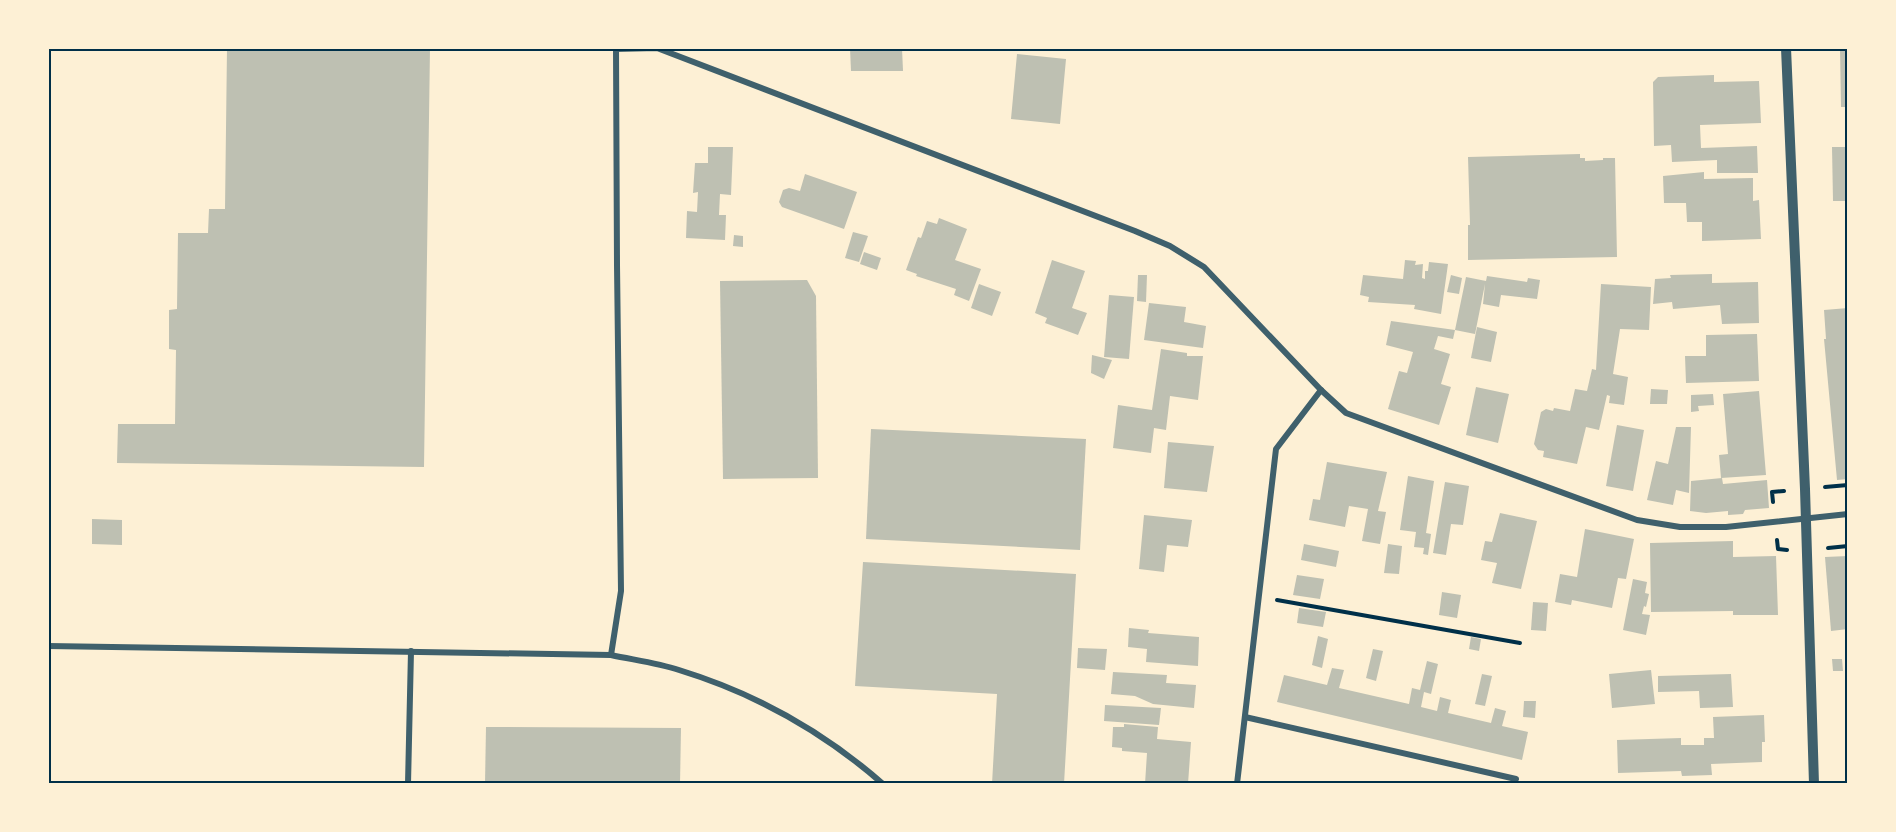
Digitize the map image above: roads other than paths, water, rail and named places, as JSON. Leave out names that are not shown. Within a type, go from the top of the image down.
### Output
[{"type":"street","points":[[611,655],[621,591],[616,49],[657,48],[1170,246],[1204,267],[1321,390],[1346,413],[1637,520],[1680,527],[1726,527],[1848,514]]},
{"type":"street","points":[[1786,48],[1806,518],[1814,784]]},
{"type":"street","points":[[1237,784],[1276,449],[1321,390]]},
{"type":"street","points":[[48,646],[611,655],[677,670],[752,698],[839,748],[883,784]]},
{"type":"street","points":[[408,784],[411,651]]},
{"type":"street","points":[[1245,717],[1516,779]]}]
